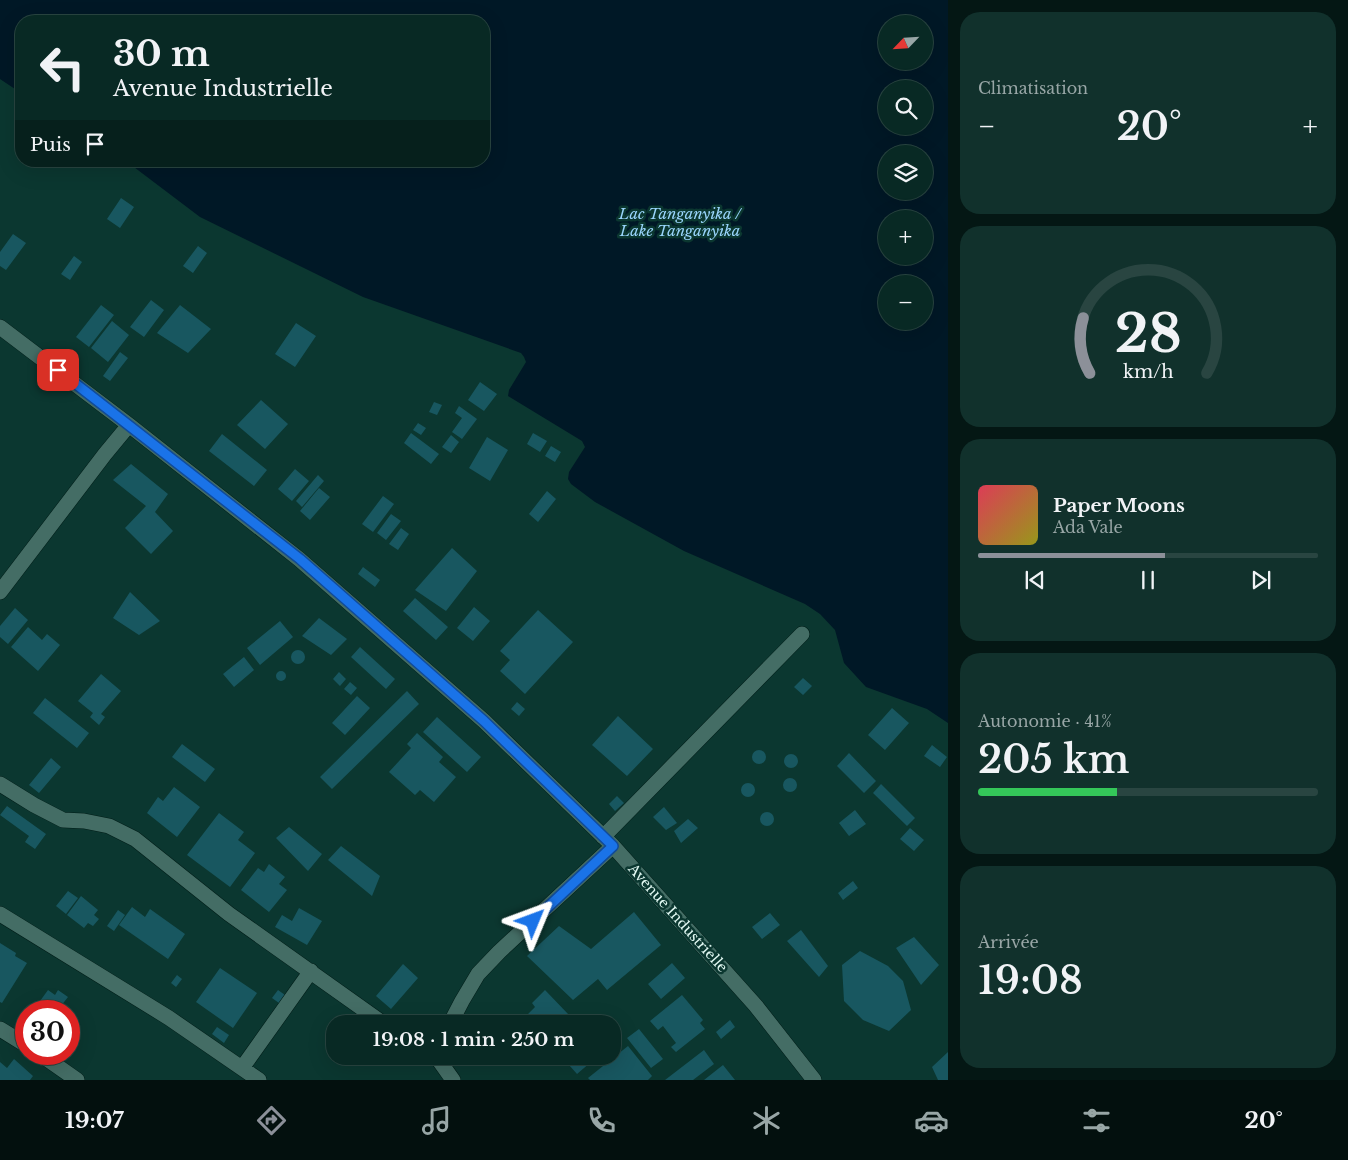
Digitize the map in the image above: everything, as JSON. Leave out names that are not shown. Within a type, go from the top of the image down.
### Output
[{"type":"street","name":"Avenue Industrielle","points":[[0,327],[300,559],[484,721],[608,841],[756,1006],[814,1080]]},
{"type":"street","points":[[0,592],[129,425]]},
{"type":"street","points":[[455,1015],[478,974],[608,841],[802,634]]},
{"type":"street","points":[[0,784],[63,820],[84,821],[109,826],[135,839],[229,914],[372,1015]]},
{"type":"street","points":[[0,914],[169,1018],[259,1080]]},
{"type":"street","points":[[242,1068],[311,971]]},
{"type":"street","points":[[0,1029],[15,1038]]},
{"type":"street","points":[[56,1065],[77,1080]]},
{"type":"street","points":[[442,1065],[453,1080]]},
{"type":"water","name":"Lac Tanganyika / Lake Tanganyika","points":[[0,0],[948,0],[948,723],[927,709],[866,687],[844,663],[835,630],[820,614],[805,604],[684,551],[595,502],[571,484],[568,479],[569,472],[585,447],[582,441],[508,396],[509,390],[526,362],[521,353],[363,297],[200,217],[134,167],[490,167],[490,15],[15,15],[15,89],[0,79]]},
{"type":"building","points":[[121,198],[134,207],[120,228],[107,219]]},
{"type":"building","points":[[13,234],[26,243],[6,270],[0,266],[0,252]]},
{"type":"building","points":[[198,246],[207,253],[193,273],[183,266]]},
{"type":"building","points":[[74,256],[82,262],[70,280],[61,274]]},
{"type":"building","points":[[151,300],[164,310],[144,337],[130,327]]},
{"type":"building","points":[[101,305],[114,315],[89,347],[76,337]]},
{"type":"building","points":[[180,305],[211,329],[188,353],[157,333]]},
{"type":"building","points":[[112,321],[129,335],[108,362],[91,348]]},
{"type":"building","points":[[296,323],[316,336],[295,367],[275,354]]},
{"type":"building","points":[[120,352],[128,358],[110,381],[103,376]]},
{"type":"building","points":[[480,382],[497,394],[484,411],[468,400]]},
{"type":"building","points":[[261,400],[288,424],[265,449],[237,425]]},
{"type":"building","points":[[434,402],[442,405],[437,415],[429,412]]},
{"type":"building","points":[[459,406],[477,419],[462,439],[452,432],[462,418],[455,413]]},
{"type":"building","points":[[418,423],[426,428],[421,435],[413,430]]},
{"type":"building","points":[[411,433],[439,454],[431,464],[404,443]]},
{"type":"building","points":[[533,433],[547,441],[540,452],[527,444]]},
{"type":"building","points":[[222,434],[267,470],[254,486],[209,451]]},
{"type":"building","points":[[451,435],[459,442],[451,453],[442,447]]},
{"type":"building","points":[[487,437],[508,450],[490,481],[469,468]]},
{"type":"building","points":[[551,446],[561,452],[555,462],[545,456]]},
{"type":"building","points":[[131,464],[168,494],[155,512],[173,531],[151,554],[125,528],[146,506],[113,480]]},
{"type":"building","points":[[295,469],[309,481],[292,501],[278,489]]},
{"type":"building","points":[[318,475],[324,481],[302,507],[296,501]]},
{"type":"building","points":[[319,488],[330,497],[310,520],[300,511]]},
{"type":"building","points":[[547,491],[556,499],[538,522],[529,514]]},
{"type":"building","points":[[383,496],[394,504],[373,532],[362,524]]},
{"type":"building","points":[[391,514],[401,521],[386,540],[377,533]]},
{"type":"building","points":[[401,528],[409,534],[398,550],[389,544]]},
{"type":"building","points":[[452,548],[477,571],[446,611],[415,590]]},
{"type":"building","points":[[363,567],[380,580],[375,587],[358,574]]},
{"type":"building","points":[[130,592],[160,621],[139,635],[113,618]]},
{"type":"building","points":[[415,598],[448,627],[436,640],[403,611]]},
{"type":"building","points":[[474,607],[490,621],[473,641],[457,628]]},
{"type":"building","points":[[15,608],[28,620],[8,644],[0,637],[0,626]]},
{"type":"building","points":[[538,610],[573,642],[525,694],[500,671],[510,660],[500,651]]},
{"type":"building","points":[[319,618],[347,639],[331,655],[302,636]]},
{"type":"building","points":[[280,621],[293,637],[260,665],[247,648]]},
{"type":"building","points":[[28,627],[42,640],[47,634],[60,645],[38,671],[11,647]]},
{"type":"building","points":[[360,647],[395,679],[386,689],[351,657]]},
{"type":"building","points":[[298,650],[303,652],[305,657],[303,662],[298,664],[293,662],[291,657],[293,652]]},
{"type":"building","points":[[244,657],[254,670],[234,687],[223,674]]},
{"type":"building","points":[[281,671],[286,676],[281,681],[276,676]]},
{"type":"building","points":[[339,672],[346,679],[340,686],[333,679]]},
{"type":"building","points":[[101,674],[121,691],[101,714],[105,717],[99,725],[90,717],[93,713],[78,701]]},
{"type":"building","points":[[803,678],[812,686],[803,695],[794,687]]},
{"type":"building","points":[[350,682],[357,688],[351,695],[344,689]]},
{"type":"building","points":[[407,691],[419,704],[332,789],[320,777]]},
{"type":"building","points":[[357,696],[370,708],[345,735],[332,723]]},
{"type":"building","points":[[45,698],[89,733],[77,748],[33,713]]},
{"type":"building","points":[[517,702],[525,709],[519,716],[511,709]]},
{"type":"building","points":[[892,708],[909,723],[885,750],[868,735]]},
{"type":"building","points":[[618,716],[653,749],[627,776],[592,745]]},
{"type":"building","points":[[437,717],[481,757],[467,772],[423,732]]},
{"type":"building","points":[[417,733],[443,757],[439,762],[456,777],[434,802],[420,790],[415,795],[389,772],[411,748],[407,744]]},
{"type":"building","points":[[182,744],[215,769],[205,782],[172,757]]},
{"type":"building","points":[[932,745],[947,757],[940,767],[924,756]]},
{"type":"building","points":[[759,750],[764,752],[766,757],[764,762],[759,764],[754,762],[752,757],[754,752]]},
{"type":"building","points":[[849,753],[876,781],[864,793],[837,766]]},
{"type":"building","points":[[791,754],[796,756],[798,761],[796,766],[791,768],[786,766],[784,761],[786,756]]},
{"type":"building","points":[[51,758],[61,767],[39,793],[29,785]]},
{"type":"building","points":[[790,778],[795,780],[797,785],[795,790],[790,792],[785,790],[783,785],[785,780]]},
{"type":"building","points":[[748,783],[753,785],[755,790],[753,795],[748,797],[743,795],[741,790],[743,785]]},
{"type":"building","points":[[881,784],[915,818],[907,826],[873,793]]},
{"type":"building","points":[[174,787],[200,807],[177,837],[147,813],[158,797],[163,801]]},
{"type":"building","points":[[617,796],[624,803],[615,811],[609,804]]},
{"type":"building","points":[[7,806],[46,834],[35,849],[25,842],[29,836],[0,815]]},
{"type":"building","points":[[664,807],[677,823],[666,830],[653,817]]},
{"type":"building","points":[[855,810],[866,824],[849,836],[839,823]]},
{"type":"building","points":[[767,812],[772,814],[774,819],[772,824],[767,826],[762,824],[760,819],[762,814]]},
{"type":"building","points":[[219,813],[244,832],[238,840],[255,853],[230,887],[187,855]]},
{"type":"building","points":[[688,819],[698,828],[681,843],[674,831]]},
{"type":"building","points":[[289,827],[322,854],[308,871],[276,838]]},
{"type":"building","points":[[910,828],[924,840],[914,851],[900,839]]},
{"type":"building","points":[[341,846],[380,876],[372,896],[328,860]]},
{"type":"building","points":[[269,864],[285,877],[279,884],[287,890],[269,912],[241,890],[258,868],[264,872]]},
{"type":"building","points":[[853,881],[858,888],[843,900],[838,893]]},
{"type":"building","points":[[68,891],[78,898],[66,914],[56,906]]},
{"type":"building","points":[[81,896],[98,910],[94,915],[99,919],[93,926],[88,923],[84,928],[67,915]]},
{"type":"building","points":[[132,907],[145,917],[150,909],[185,934],[168,959],[119,925]]},
{"type":"building","points":[[299,908],[322,921],[307,945],[275,927],[282,915],[292,921]]},
{"type":"building","points":[[118,910],[125,915],[114,931],[107,926]]},
{"type":"building","points":[[634,912],[661,945],[607,990],[598,979],[573,1000],[527,956],[559,926],[591,949]]},
{"type":"building","points":[[770,913],[780,925],[762,939],[752,927]]},
{"type":"building","points":[[801,930],[828,966],[819,977],[787,941]]},
{"type":"building","points":[[914,937],[939,965],[921,985],[896,948]]},
{"type":"building","points":[[0,943],[16,953],[15,956],[27,963],[2,1003],[0,1002]]},
{"type":"building","points":[[860,951],[888,966],[903,981],[911,1010],[889,1031],[863,1020],[844,1001],[842,965]]},
{"type":"building","points":[[672,963],[685,978],[661,999],[648,984]]},
{"type":"building","points":[[403,964],[418,978],[391,1009],[376,996]]},
{"type":"building","points":[[220,968],[257,993],[233,1028],[196,1002]]},
{"type":"building","points":[[177,975],[182,979],[176,987],[171,983]]},
{"type":"building","points":[[48,990],[55,995],[58,990],[68,997],[66,1000],[41,1000]]},
{"type":"building","points":[[278,990],[285,995],[279,1003],[272,998]]},
{"type":"building","points":[[545,990],[569,1015],[527,1015],[535,1007],[532,1003]]},
{"type":"building","points":[[682,995],[703,1020],[700,1023],[705,1029],[676,1052],[671,1047],[676,1043],[663,1026],[658,1030],[650,1021]]},
{"type":"building","points":[[730,1020],[735,1027],[721,1039],[716,1032]]},
{"type":"building","points":[[217,1027],[229,1035],[224,1043],[212,1034]]},
{"type":"building","points":[[639,1029],[663,1059],[651,1068],[627,1038]]},
{"type":"building","points":[[628,1046],[652,1076],[648,1080],[590,1080],[588,1078],[604,1065],[621,1065],[621,1052]]},
{"type":"building","points":[[704,1050],[714,1064],[693,1080],[665,1080]]},
{"type":"building","points":[[948,1052],[948,1080],[938,1080],[932,1067]]},
{"type":"building","points":[[14,1059],[15,1065],[21,1065],[33,1076],[30,1080],[0,1080],[0,1062],[7,1068]]},
{"type":"building","points":[[569,1065],[588,1065],[577,1074]]},
{"type":"building","points":[[723,1065],[735,1080],[704,1080]]},
{"type":"route","points":[[58,370],[300,559],[484,721],[613,846],[533,921]]}]
